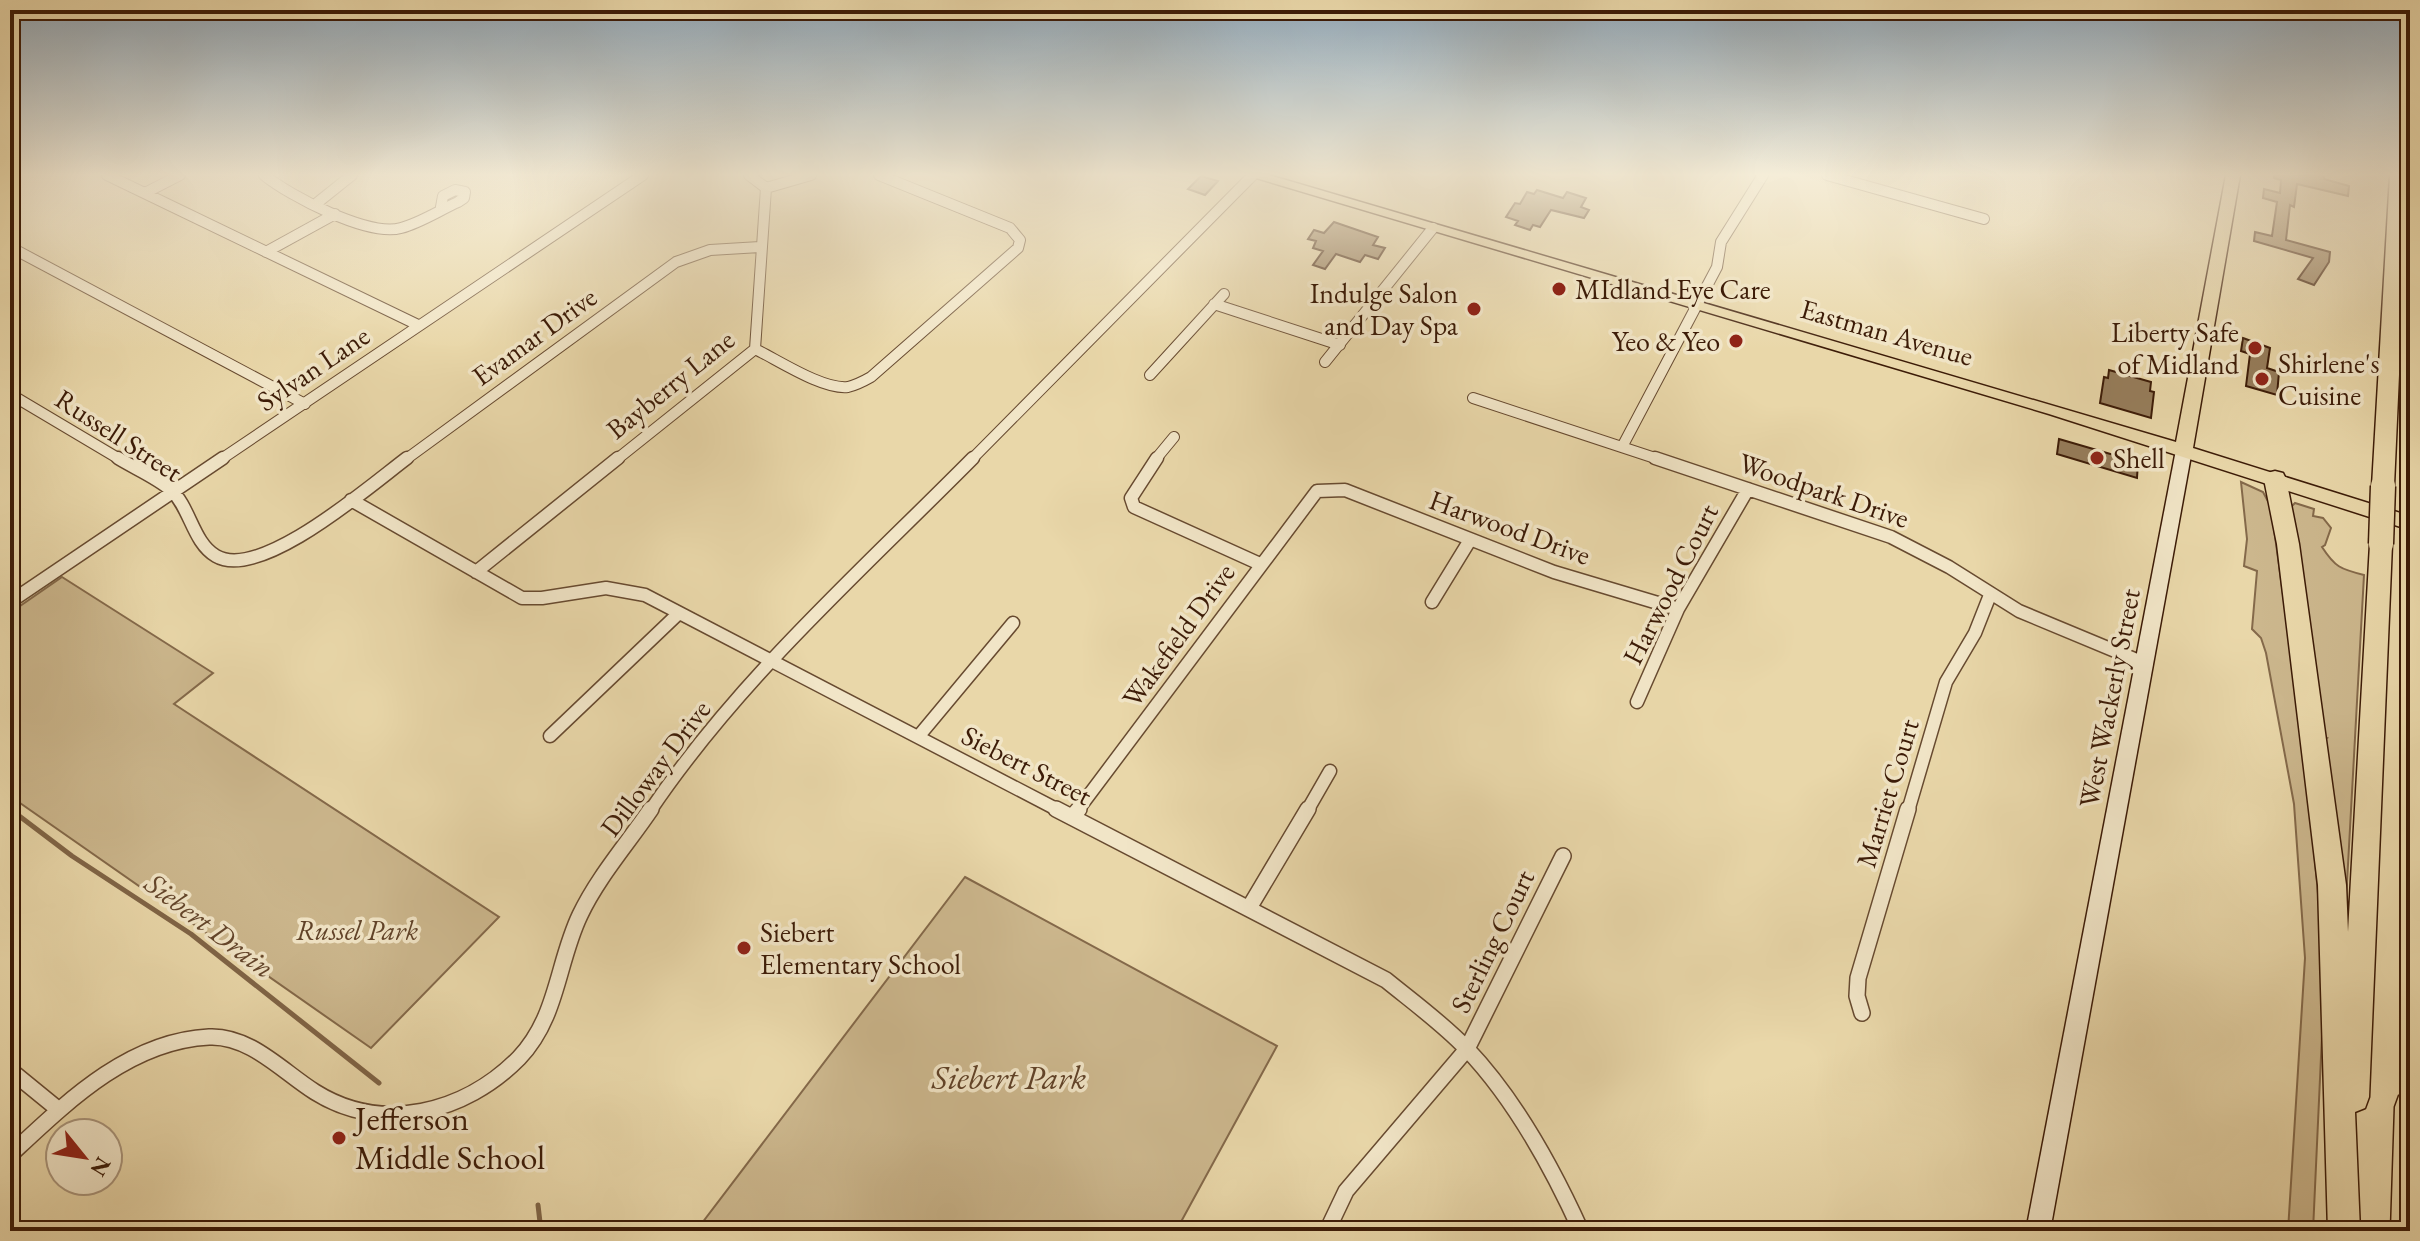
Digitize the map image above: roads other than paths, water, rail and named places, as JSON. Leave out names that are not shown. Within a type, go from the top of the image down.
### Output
[{"type":"highway","points":[[2346,1231],[2396,233]]},
{"type":"highway","points":[[2275,479],[2290,559],[2333,900],[2346,1231]]},
{"type":"highway","points":[[2407,1231],[2410,1107]]},
{"type":"main road","name":"Eastman Avenue","points":[[1450,233],[2184,450],[2410,523]]},
{"type":"main road","name":"West Wackerly Street","points":[[2184,450],[2223,233]]},
{"type":"street","points":[[227,233],[418,325]]},
{"type":"street","points":[[269,253],[307,233]]},
{"type":"street","name":"Sylvan Lane","points":[[10,602],[556,233]]},
{"type":"street","name":"Bayberry Lane","points":[[476,572],[755,349],[761,233]]},
{"type":"street","points":[[755,349],[829,383],[842,387],[857,384],[871,377],[1009,256],[1020,240],[1014,233]]},
{"type":"street","name":"Dilloway Drive","points":[[10,1155],[97,1079],[135,1057],[176,1041],[212,1037],[258,1051],[344,1110],[374,1117],[416,1114],[469,1096],[507,1068],[531,1044],[550,1012],[573,928],[582,911],[686,757],[772,662],[1196,233]]},
{"type":"street","points":[[1325,362],[1429,233]]},
{"type":"street","points":[[1622,447],[1717,267],[1721,242],[1727,233]]},
{"type":"street","points":[[10,247],[305,404]]},
{"type":"street","name":"Evamar Drive","points":[[351,500],[676,262],[710,250],[760,247]]},
{"type":"street","points":[[1150,375],[1224,294]]},
{"type":"street","points":[[1214,304],[1340,345]]},
{"type":"street","name":"Russell Street","points":[[10,394],[172,491],[206,547],[217,557],[235,560],[256,557],[284,547],[351,500]]},
{"type":"street","name":"Woodpark Drive","points":[[1473,398],[1891,537],[2054,628],[2144,663]]},
{"type":"street","points":[[1174,437],[1136,486],[1131,498],[1134,507],[1260,564]]},
{"type":"street","name":"West Wackerly Street","points":[[2038,1231],[2184,450]]},
{"type":"street","name":"Wakefield Drive","points":[[1073,816],[1260,564],[1317,491],[1327,488]]},
{"type":"street","name":"Harwood Drive","points":[[1327,488],[1345,490],[1554,572],[1678,609]]},
{"type":"street","name":"Harwood Court","points":[[1637,702],[1678,609],[1748,489]]},
{"type":"street","name":"Siebert Street","points":[[351,500],[522,598],[536,600],[598,588],[622,589],[645,595],[1386,980],[1467,1049],[1492,1079],[1581,1231]]},
{"type":"street","points":[[1432,602],[1470,540]]},
{"type":"street","name":"Marriet Court","points":[[1862,1013],[1857,996],[1858,978],[1937,711],[1946,682],[1975,633],[1990,595]]},
{"type":"street","points":[[550,736],[679,613]]},
{"type":"street","points":[[918,737],[1013,623]]},
{"type":"street","points":[[1249,908],[1330,771]]},
{"type":"street","name":"Sterling Court","points":[[1327,1231],[1346,1191],[1467,1049],[1563,856]]},
{"type":"street","points":[[10,1070],[59,1110]]},
{"type":"waterway","name":"Siebert Drain","points":[[10,809],[72,856],[191,934],[379,1083]]},
{"type":"waterway","name":"Siebert Drain","points":[[538,1205],[541,1231]]},
{"type":"place","name":"MIdland Eye Care","points":[[1559,289]]},
{"type":"place","name":"Indulge Salon and Day Spa","points":[[1474,309]]},
{"type":"place","name":"Yeo & Yeo","points":[[1736,341]]},
{"type":"place","name":"Liberty Safe of Midland","points":[[2255,348]]},
{"type":"place","name":"Shirlene's Cuisine","points":[[2262,379]]},
{"type":"place","name":"Shell","points":[[2097,458]]},
{"type":"place","name":"Siebert Elementary School","points":[[744,948]]},
{"type":"place","name":"Jefferson Middle School","points":[[339,1138]]},
{"type":"park label","name":"Russel Park","points":[[357,930]]},
{"type":"park label","name":"Siebert Park","points":[[1009,1077]]}]
